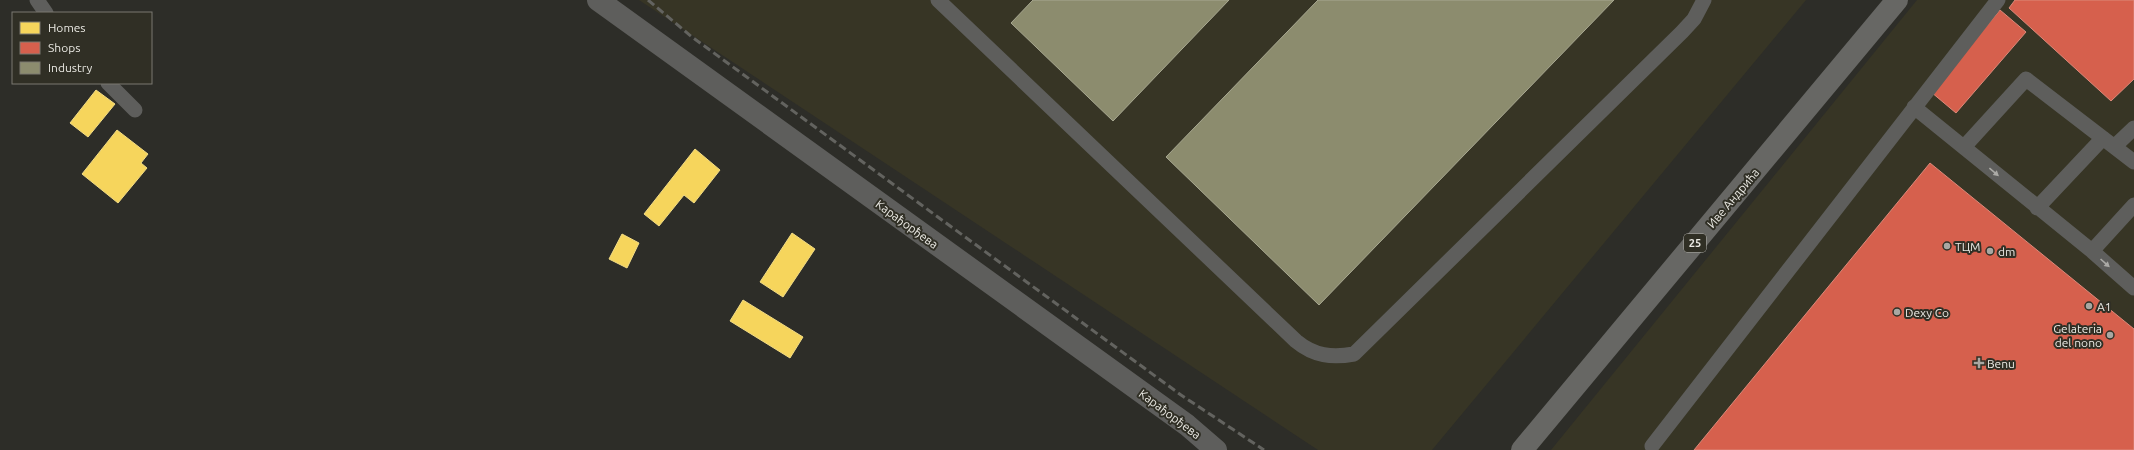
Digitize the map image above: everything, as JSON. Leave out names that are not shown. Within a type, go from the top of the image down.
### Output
[{"type":"main road","name":"Иве Андрића","points":[[1522,450],[1897,0]]},
{"type":"street","name":"Карађорђева","points":[[598,0],[1187,425],[1216,450]]},
{"type":"lane","points":[[37,0],[45,12]]},
{"type":"lane","points":[[938,0],[1296,341],[1315,353],[1340,357],[1354,354],[1445,265],[1682,32],[1694,19],[1704,0]]},
{"type":"lane","points":[[1652,446],[1998,0]]},
{"type":"lane","points":[[1964,147],[2026,79],[2134,162]]},
{"type":"lane","points":[[109,84],[135,110]]},
{"type":"lane","points":[[1914,107],[2092,251],[2134,288]]},
{"type":"lane","points":[[2037,208],[2109,142],[2134,128]]},
{"type":"lane","points":[[2092,251],[2134,205]]},
{"type":"shaded area","points":[[639,0],[1806,0],[1432,450],[1318,450]]},
{"type":"shaded area","points":[[1917,0],[2134,0],[2134,450],[1551,450]]},
{"type":"building: Homes","points":[[96,90],[115,104],[88,137],[70,123]]},
{"type":"building: Homes","points":[[117,130],[148,154],[141,163],[147,168],[118,203],[82,174]]},
{"type":"building: Homes","points":[[695,149],[720,170],[694,203],[684,195],[659,226],[644,214]]},
{"type":"building: Homes","points":[[792,233],[815,249],[783,297],[760,282]]},
{"type":"building: Homes","points":[[622,234],[639,243],[627,268],[609,259]]},
{"type":"building: Homes","points":[[743,300],[803,337],[790,358],[730,321]]},
{"type":"building: Shops","points":[[2015,0],[2134,0],[2134,79],[2111,101],[2009,8]]},
{"type":"building: Shops","points":[[2000,10],[2026,32],[1956,113],[1931,92]]},
{"type":"building: Shops","name":"ТЦМ","points":[[1930,163],[2134,329],[2134,450],[1694,450]]},
{"type":"building: Industry","points":[[1033,0],[1229,0],[1113,121],[1011,23]]},
{"type":"building: Industry","points":[[1318,0],[1614,0],[1319,305],[1166,157]]},
{"type":"railway","points":[[648,0],[692,37],[1181,395],[1264,450]]},
{"type":"place","name":"ТЦМ","points":[[1947,246]]},
{"type":"place","name":"dm","points":[[1990,251]]},
{"type":"place","name":"A1","points":[[2089,306]]},
{"type":"place","name":"Dexy Co","points":[[1897,312]]},
{"type":"place","name":"Gelateria del nono","points":[[2110,335]]},
{"type":"place","name":"Benu","points":[[1979,363]]}]
